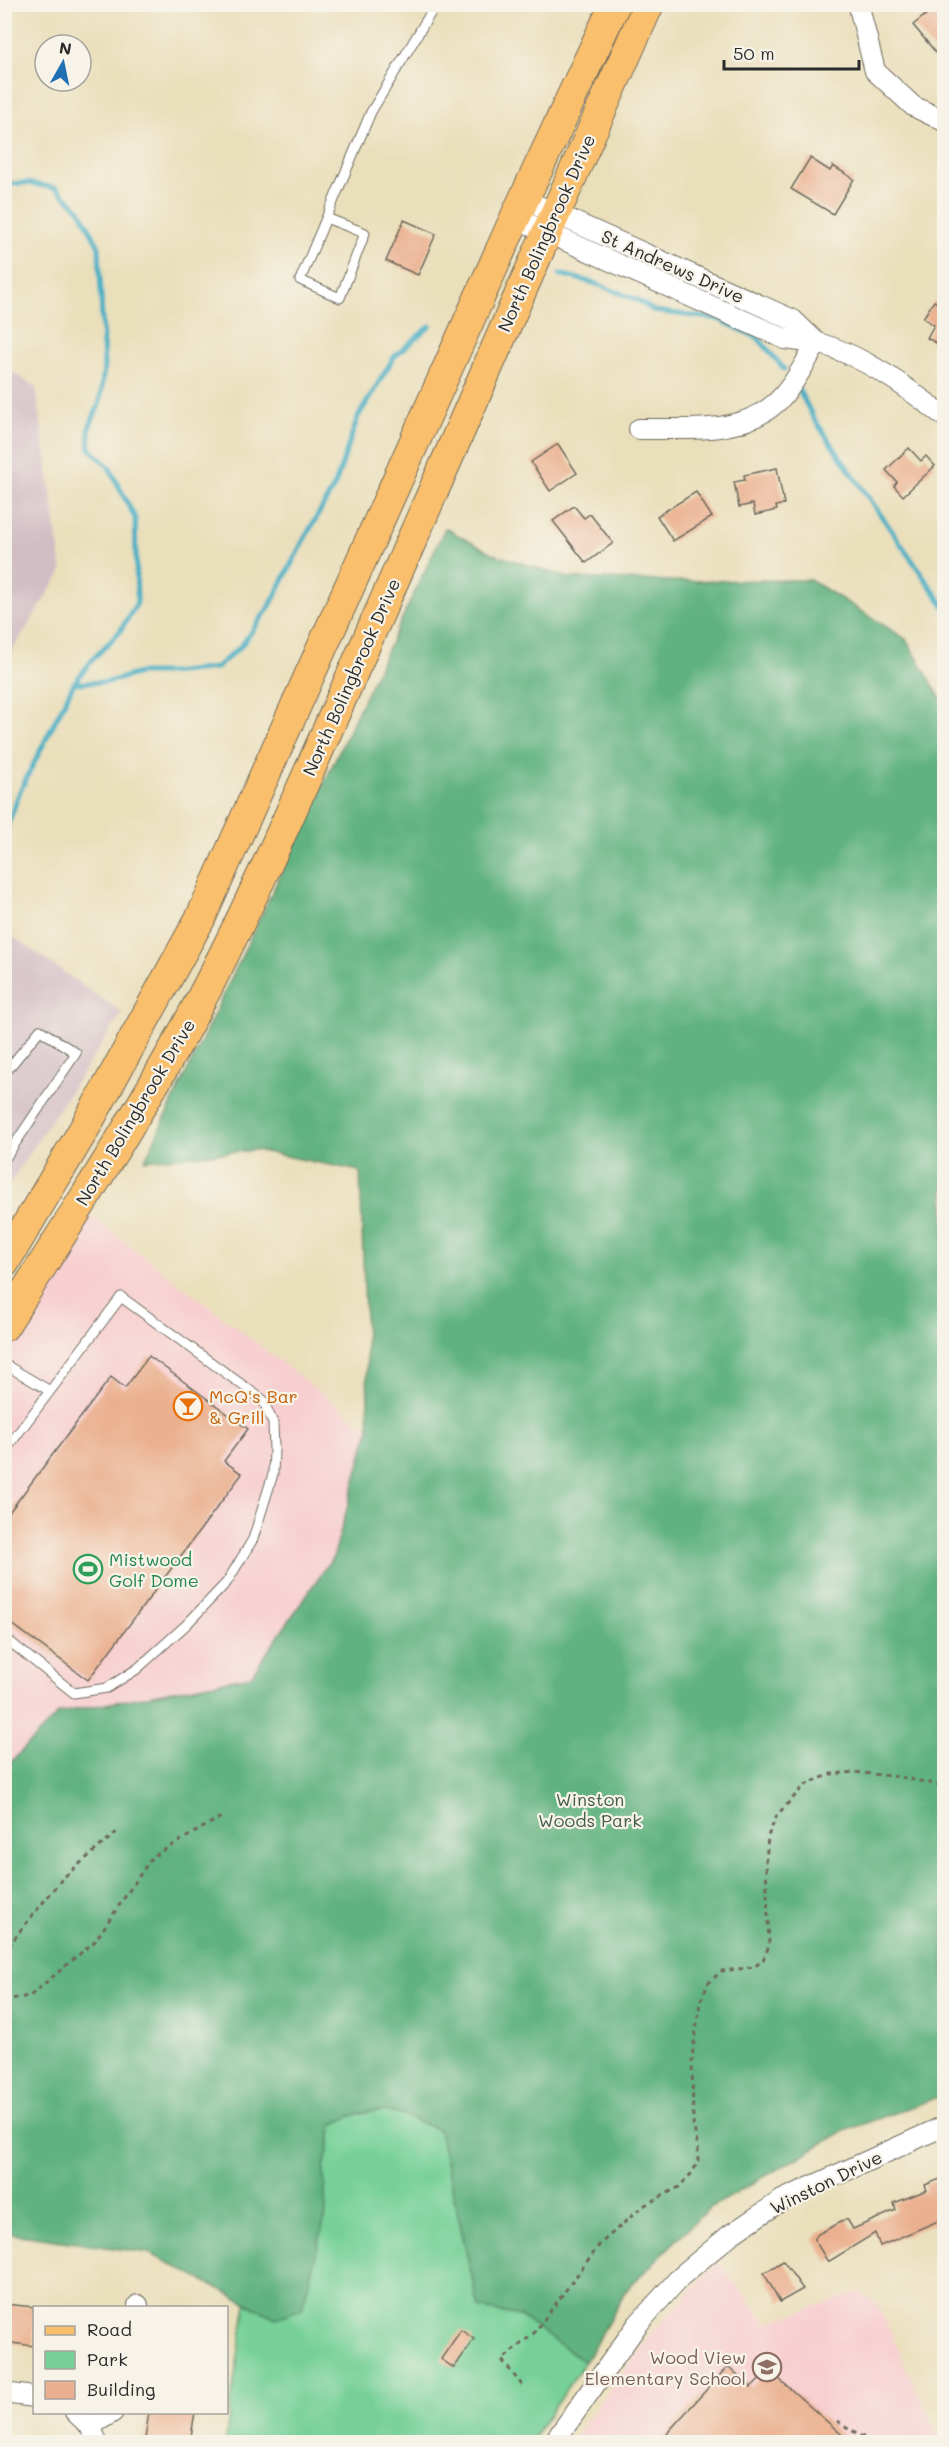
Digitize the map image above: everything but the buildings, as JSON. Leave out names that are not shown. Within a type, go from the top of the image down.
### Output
[{"type":"main road","name":"North Bolingbrook Drive","points":[[4,1263],[83,1131],[201,917],[519,208],[615,4]]},
{"type":"main road","name":"North Bolingbrook Drive","points":[[4,1326],[106,1166],[189,1021],[259,882],[550,222],[649,4]]},
{"type":"street","points":[[861,4],[860,11],[875,71],[913,106],[945,121]]},
{"type":"street","name":"St Andrews Drive","points":[[519,208],[785,339],[817,343],[881,372],[945,416]]},
{"type":"street","points":[[639,429],[700,428],[747,421],[777,402],[798,375],[817,343]]},
{"type":"street","name":"Winston Drive","points":[[554,2442],[638,2324],[681,2276],[730,2235],[782,2200],[945,2126]]},
{"type":"street","points":[[4,2393],[33,2397]]},
{"type":"street","points":[[77,2414],[93,2434],[111,2414]]},
{"type":"lane","points":[[326,218],[365,233],[340,298],[300,280],[326,218],[371,112],[436,4]]},
{"type":"lane","points":[[4,1074],[40,1030],[76,1053],[4,1160]]},
{"type":"lane","points":[[4,1452],[121,1297],[263,1400],[273,1423],[273,1474],[253,1539],[227,1582],[186,1625],[137,1670],[107,1688],[74,1693],[4,1638]]},
{"type":"lane","points":[[4,1364],[50,1391]]},
{"type":"path","points":[[522,2385],[502,2360],[534,2333],[600,2244],[643,2206],[679,2187],[692,2173],[698,2162],[693,2123],[692,2057],[700,2002],[709,1982],[722,1971],[754,1967],[763,1960],[769,1946],[766,1862],[768,1836],[777,1815],[805,1785],[831,1774],[855,1772],[900,1777],[945,1786]]},
{"type":"path","points":[[4,2000],[30,1996],[95,1941],[152,1857],[221,1817]]},
{"type":"path","points":[[4,1954],[63,1878],[117,1832]]},
{"type":"path","points":[[837,2421],[871,2442]]},
{"type":"shaded area","points":[[5,368],[36,387],[62,571],[5,662]]},
{"type":"shaded area","points":[[5,931],[122,1013],[5,1190]]},
{"type":"shaded area","points":[[86,1212],[369,1430],[334,1555],[251,1676],[59,1713],[5,1768],[5,1349]]},
{"type":"shaded area","name":"Wood View Elementary School","points":[[718,2262],[767,2323],[860,2292],[878,2304],[937,2435],[944,2442],[571,2442],[653,2332]]},
{"type":"green space","name":"Winston Woods Park","points":[[445,528],[493,554],[569,578],[672,581],[811,580],[906,639],[944,704],[944,2095],[844,2131],[708,2209],[628,2288],[585,2362],[520,2316],[479,2308],[439,2130],[386,2111],[362,2113],[333,2125],[324,2169],[326,2213],[302,2309],[276,2318],[149,2253],[5,2233],[5,1768],[59,1713],[251,1676],[334,1555],[369,1430],[360,1171],[255,1150],[145,1160]]},
{"type":"green space","points":[[389,2110],[439,2130],[479,2308],[520,2316],[585,2362],[530,2442],[225,2442],[246,2303],[276,2318],[324,2169],[333,2125],[357,2112]]},
{"type":"waterway","points":[[4,835],[20,791],[74,683],[120,631],[137,603],[135,518],[109,467],[90,449],[89,428],[100,402],[104,367],[99,247],[80,210],[56,188],[28,183],[5,184]]},
{"type":"waterway","points":[[560,274],[594,283],[637,300],[654,311],[718,319],[758,338],[784,369]]},
{"type":"waterway","points":[[74,683],[108,682],[139,673],[169,673],[216,668],[241,646],[270,606],[335,485],[358,417],[394,357],[430,326]]},
{"type":"waterway","points":[[797,386],[814,419],[944,606]]},
{"type":"place","name":"McQ's Bar & Grill","points":[[188,1406]]},
{"type":"place","name":"Mistwood Golf Dome","points":[[88,1569]]},
{"type":"place","name":"Wood View Elementary School","points":[[767,2367]]}]
